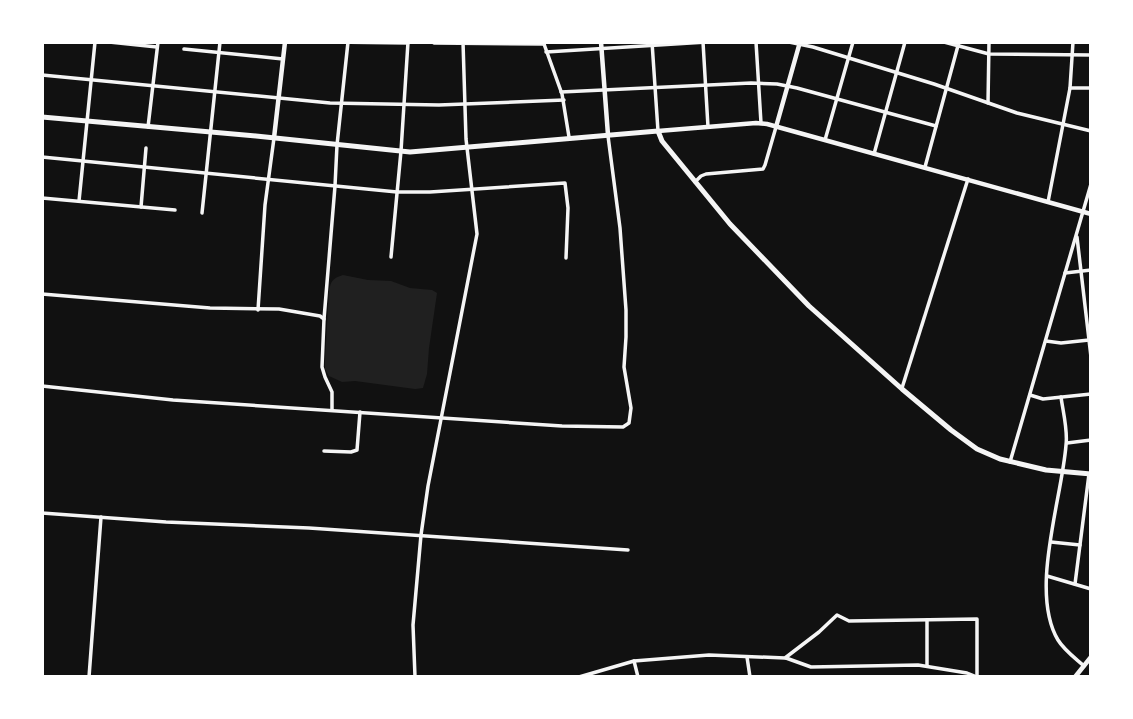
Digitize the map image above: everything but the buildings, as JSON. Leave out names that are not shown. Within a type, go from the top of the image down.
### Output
[{"type":"main road","points":[[274,138],[285,42]]},
{"type":"main road","points":[[601,42],[608,136]]},
{"type":"main road","points":[[776,127],[800,43]]},
{"type":"main road","points":[[42,117],[421,152],[761,123],[1091,214]]},
{"type":"main road","points":[[658,131],[662,141],[737,232],[802,299],[901,389],[956,434],[988,455],[1010,462],[1090,474]]},
{"type":"main road","points":[[1075,677],[1091,658]]},
{"type":"street","points":[[79,201],[95,42]]},
{"type":"street","points":[[109,42],[157,44],[148,127]]},
{"type":"street","points":[[202,213],[219,42]]},
{"type":"street","points":[[331,42],[408,42],[391,257]]},
{"type":"street","points":[[332,411],[332,392],[322,367],[324,319],[348,42]]},
{"type":"street","points":[[546,52],[704,42],[708,127]]},
{"type":"street","points":[[756,42],[761,123]]},
{"type":"street","points":[[789,42],[848,57],[988,104],[1091,131]]},
{"type":"street","points":[[825,140],[853,42]]},
{"type":"street","points":[[873,154],[905,42]]},
{"type":"street","points":[[944,42],[989,54],[1091,55]]},
{"type":"street","points":[[988,104],[989,42]]},
{"type":"street","points":[[1048,203],[1070,88],[1073,42]]},
{"type":"street","points":[[435,43],[543,43],[564,100],[570,139]]},
{"type":"street","points":[[415,677],[413,625],[421,535],[428,486],[477,237],[467,148],[463,43]]},
{"type":"street","points":[[652,44],[658,131]]},
{"type":"street","points":[[925,167],[959,44]]},
{"type":"street","points":[[184,49],[284,59]]},
{"type":"street","points":[[42,75],[341,104],[465,104],[564,100]]},
{"type":"street","points":[[561,92],[758,83],[788,86],[936,126]]},
{"type":"street","points":[[1070,88],[1091,88]]},
{"type":"street","points":[[695,182],[706,174],[763,169],[776,127]]},
{"type":"street","points":[[42,386],[173,400],[562,426],[623,427],[629,423],[631,408],[624,367],[626,321],[620,228],[608,136]]},
{"type":"street","points":[[258,310],[274,138]]},
{"type":"street","points":[[141,207],[146,148]]},
{"type":"street","points":[[42,157],[397,192],[565,183],[568,204],[566,258]]},
{"type":"street","points":[[901,389],[968,180]]},
{"type":"street","points":[[1010,462],[1091,184]]},
{"type":"street","points":[[42,198],[175,210]]},
{"type":"street","points":[[1076,235],[1091,357]]},
{"type":"street","points":[[1065,273],[1091,270]]},
{"type":"street","points":[[42,294],[219,309],[285,310],[324,319]]},
{"type":"street","points":[[1046,341],[1061,343],[1090,340]]},
{"type":"street","points":[[1030,396],[1043,399],[1091,394]]},
{"type":"street","points":[[1061,397],[1067,443],[1047,576],[1048,608],[1055,633],[1065,648],[1084,666]]},
{"type":"street","points":[[324,451],[357,450],[360,412]]},
{"type":"street","points":[[1067,443],[1091,440]]},
{"type":"street","points":[[1075,584],[1090,474]]},
{"type":"street","points":[[42,513],[271,525],[628,550]]},
{"type":"street","points":[[89,677],[101,517]]},
{"type":"street","points":[[1051,542],[1080,545]]},
{"type":"street","points":[[1047,576],[1091,589]]},
{"type":"street","points":[[579,677],[634,661],[709,655],[785,658],[811,667],[927,666],[977,677],[977,619],[849,621],[837,615],[820,632],[785,658]]},
{"type":"street","points":[[927,620],[927,666]]},
{"type":"street","points":[[747,657],[750,677]]},
{"type":"street","points":[[634,661],[638,677]]},
{"type":"shaded area","points":[[343,275],[391,281],[437,293],[423,388],[342,382],[329,376],[325,369],[325,360],[329,290],[333,280]]}]
